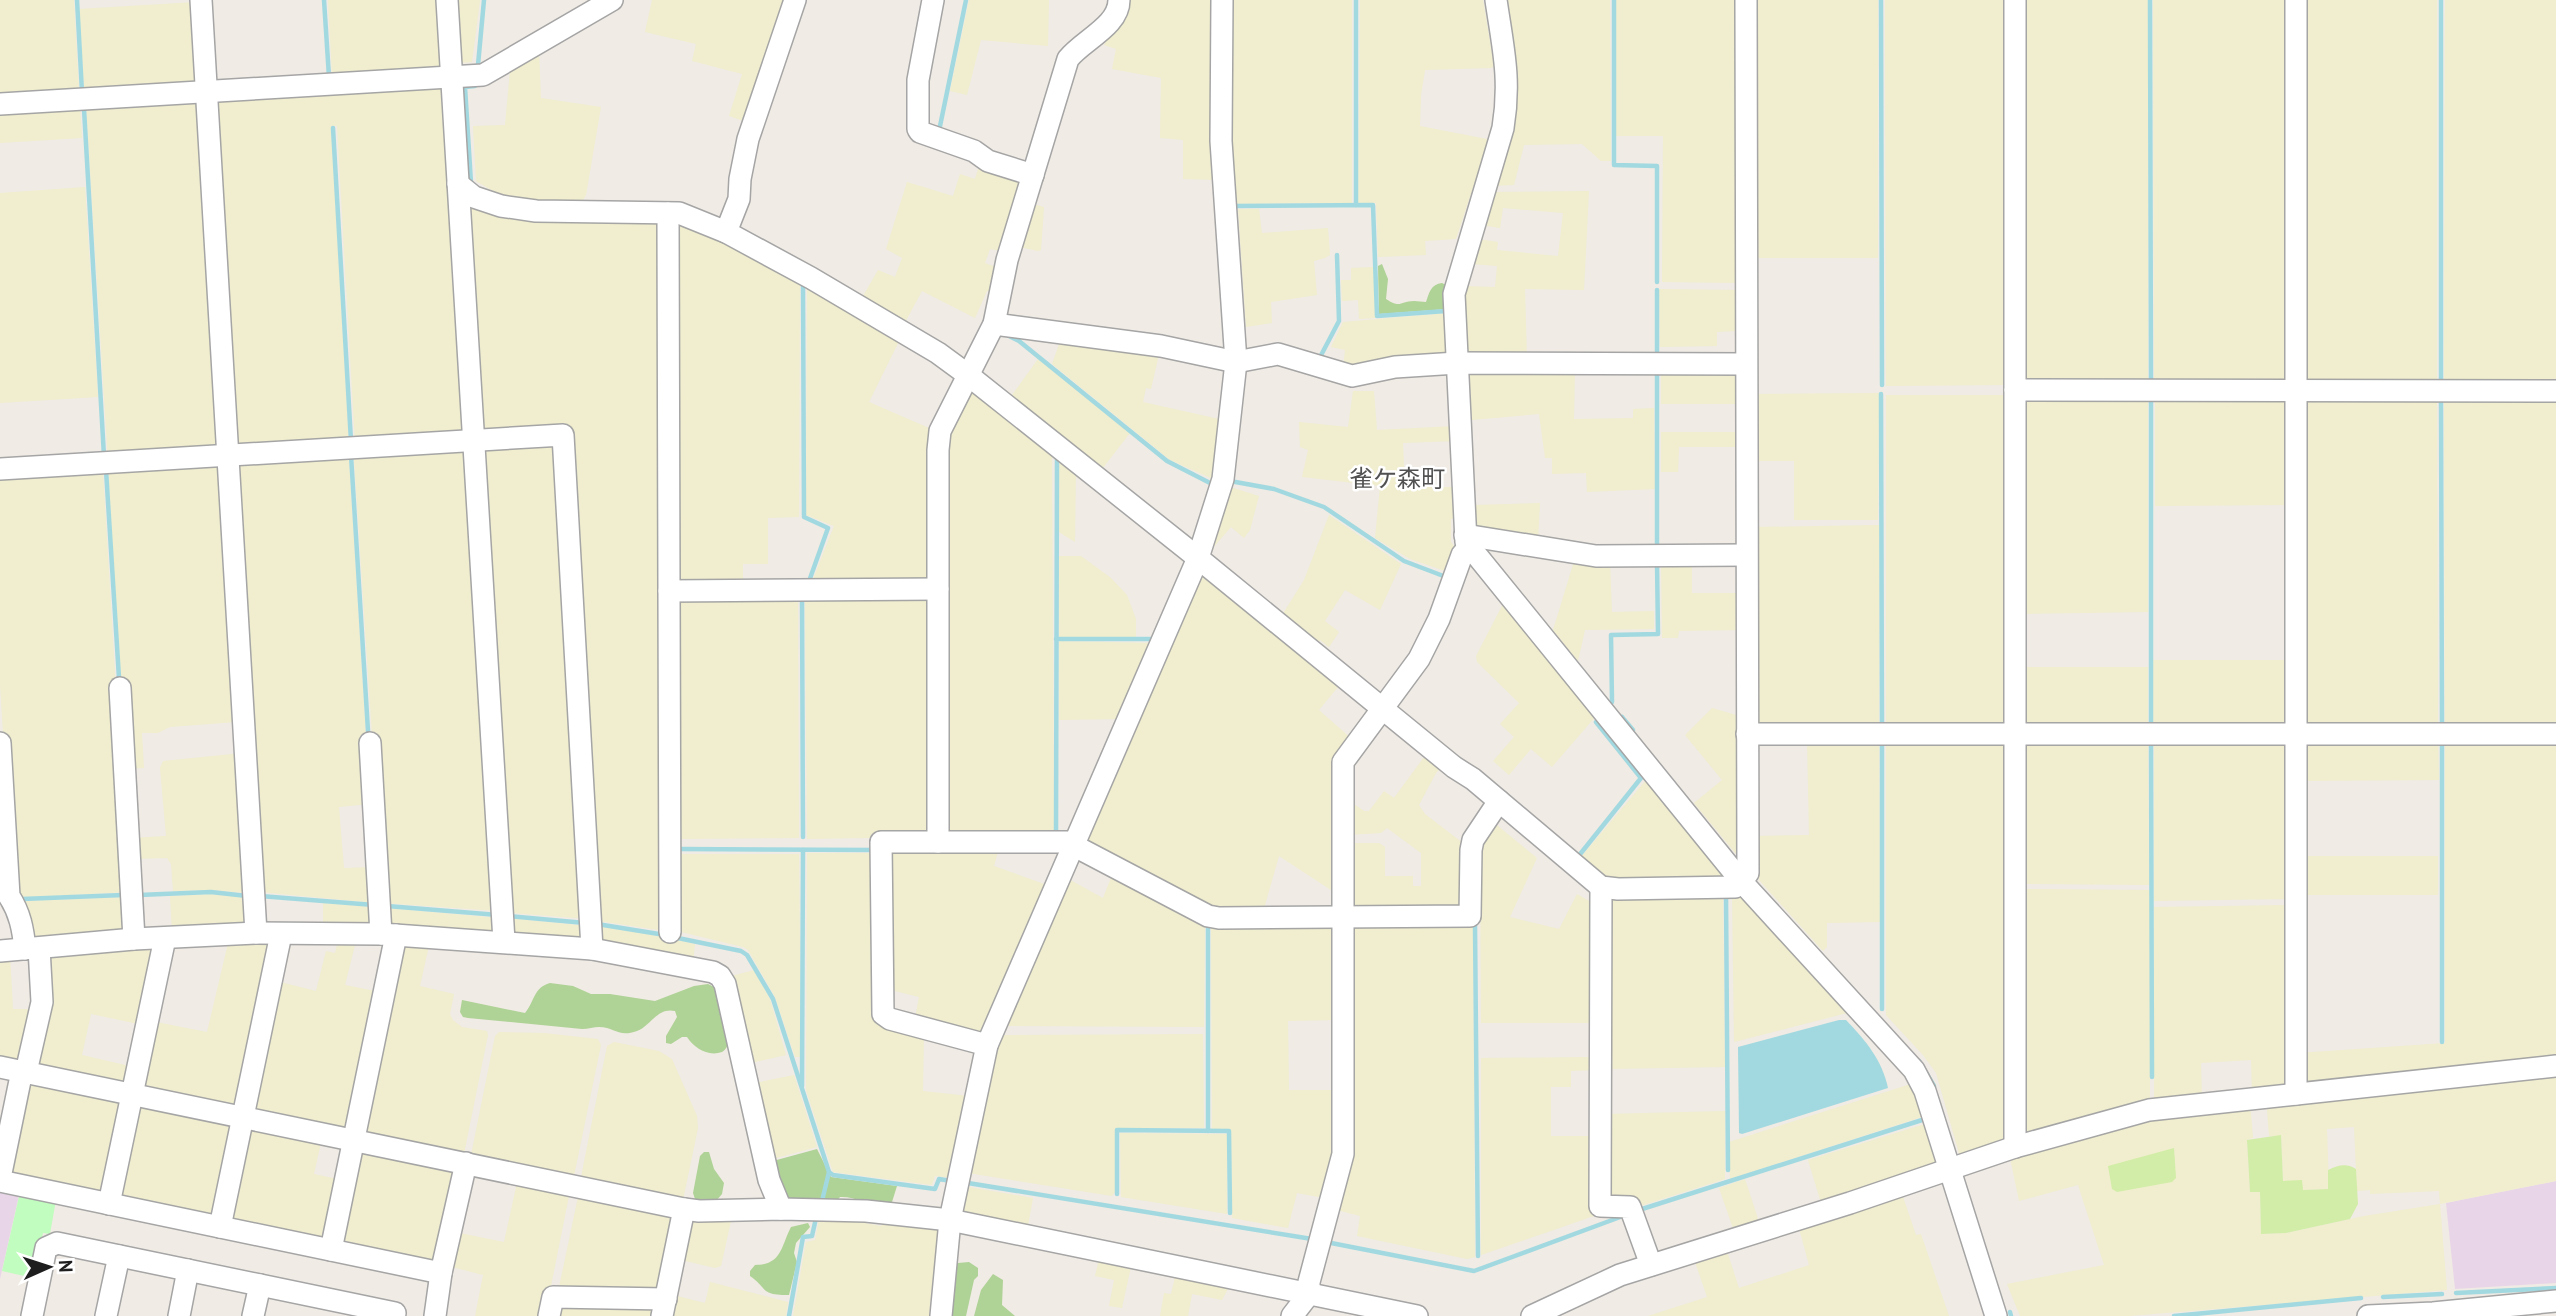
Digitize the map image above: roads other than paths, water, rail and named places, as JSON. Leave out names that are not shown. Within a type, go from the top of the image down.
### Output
[{"type":"street","points":[[201,0],[256,933]]},
{"type":"street","points":[[447,0],[504,941]]},
{"type":"street","points":[[0,104],[483,75],[612,0]]},
{"type":"street","points":[[726,232],[739,199],[748,139],[795,0]]},
{"type":"street","points":[[933,0],[918,80],[918,129],[974,151],[988,161],[1033,175]]},
{"type":"street","points":[[938,842],[940,430],[994,324],[1007,260],[1068,59],[1115,17],[1119,0]]},
{"type":"street","points":[[941,1316],[950,1220],[987,1045],[1198,558],[1223,479],[1236,362],[1221,141],[1222,0]]},
{"type":"street","points":[[1292,1316],[1309,1294],[1309,1282],[1343,1154],[1343,762],[1419,659],[1439,619],[1467,541],[1455,285],[1503,128],[1507,104],[1508,78],[1496,0]]},
{"type":"street","points":[[458,184],[474,197],[513,208],[536,211],[679,213],[726,232],[939,353],[1384,708],[1601,887],[1735,887],[1748,873],[1746,0]]},
{"type":"street","points":[[2015,0],[2015,1147]]},
{"type":"street","points":[[2296,0],[2296,1094]]},
{"type":"street","points":[[668,213],[670,932]]},
{"type":"street","points":[[994,324],[1161,346],[1236,362],[1278,354],[1352,376],[1395,367],[1457,363],[1746,365]]},
{"type":"street","points":[[2015,390],[2556,391]]},
{"type":"street","points":[[0,469],[563,435],[592,949]]},
{"type":"street","points":[[1467,541],[1596,556],[1746,555]]},
{"type":"street","points":[[1467,541],[1741,881],[1914,1070],[1925,1091],[1996,1316]]},
{"type":"street","points":[[669,591],[938,589]]},
{"type":"street","points":[[120,688],[134,939]]},
{"type":"street","points":[[1747,734],[2556,734]]},
{"type":"street","points":[[0,743],[9,896],[18,909],[32,949],[42,1002],[0,1180],[441,1273]]},
{"type":"street","points":[[331,1250],[354,1139],[388,935],[370,743]]},
{"type":"street","points":[[987,1045],[883,1014],[881,842],[1067,842],[1208,916],[1219,918],[1470,916],[1473,840],[1499,801]]},
{"type":"street","points":[[1601,887],[1600,1206],[1630,1207],[1651,1265]]},
{"type":"street","points":[[0,951],[134,939],[256,933],[388,935],[592,949],[713,972],[720,976],[728,996],[768,1180],[781,1209]]},
{"type":"street","points":[[220,1227],[281,934]]},
{"type":"street","points":[[109,1204],[165,938]]},
{"type":"street","points":[[1532,1316],[1602,1283],[1651,1265],[1850,1203],[2015,1147],[2167,1107],[2556,1066]]},
{"type":"street","points":[[0,1067],[684,1209],[891,1212],[950,1220],[1417,1316]]},
{"type":"street","points":[[435,1316],[441,1273],[466,1163]]},
{"type":"street","points":[[549,1316],[553,1297],[664,1308],[684,1209]]},
{"type":"street","points":[[32,1316],[46,1248],[57,1243],[260,1285],[327,1308],[395,1313],[394,1316]]},
{"type":"street","points":[[106,1316],[119,1256]]},
{"type":"street","points":[[179,1316],[188,1270]]},
{"type":"street","points":[[253,1316],[260,1285]]},
{"type":"street","points":[[2368,1316],[2433,1313],[2556,1301]]},
{"type":"water","points":[[1846,1020],[1866,1043],[1882,1069],[1888,1088],[1739,1133],[1738,1047]]},
{"type":"waterway","points":[[77,0],[82,92]]},
{"type":"waterway","points":[[324,0],[329,77]]},
{"type":"waterway","points":[[478,65],[484,0]]},
{"type":"waterway","points":[[939,131],[966,0]]},
{"type":"waterway","points":[[1356,0],[1356,205]]},
{"type":"waterway","points":[[1614,0],[1614,165],[1657,166],[1657,282]]},
{"type":"waterway","points":[[1881,0],[1882,385]]},
{"type":"waterway","points":[[2150,0],[2151,385]]},
{"type":"waterway","points":[[2441,0],[2441,383]]},
{"type":"waterway","points":[[473,186],[465,87],[475,86]]},
{"type":"waterway","points":[[84,109],[104,456]]},
{"type":"waterway","points":[[333,128],[351,441]]},
{"type":"waterway","points":[[1235,208],[1234,206],[1373,205],[1377,316],[1446,311]]},
{"type":"waterway","points":[[1318,361],[1339,321],[1337,255]]},
{"type":"waterway","points":[[803,282],[804,517],[828,528],[808,584]]},
{"type":"waterway","points":[[1657,290],[1657,359]]},
{"type":"waterway","points":[[1007,335],[1019,341],[1167,461],[1212,484]]},
{"type":"waterway","points":[[1657,370],[1657,547]]},
{"type":"waterway","points":[[1881,394],[1882,728]]},
{"type":"waterway","points":[[2151,398],[2151,728]]},
{"type":"waterway","points":[[2441,402],[2442,725]]},
{"type":"waterway","points":[[351,455],[368,731]]},
{"type":"waterway","points":[[1056,834],[1057,455]]},
{"type":"waterway","points":[[106,470],[119,678]]},
{"type":"waterway","points":[[1230,481],[1274,489],[1324,507],[1404,561],[1446,577]]},
{"type":"waterway","points":[[1612,702],[1611,635],[1658,634],[1657,563]]},
{"type":"waterway","points":[[802,595],[803,837]]},
{"type":"waterway","points":[[1056,639],[1151,639]]},
{"type":"waterway","points":[[1622,717],[1633,730]]},
{"type":"waterway","points":[[1579,859],[1577,858],[1641,778],[1596,722]]},
{"type":"waterway","points":[[1882,740],[1882,1009]]},
{"type":"waterway","points":[[2151,740],[2152,1077]]},
{"type":"waterway","points":[[2442,745],[2442,1042]]},
{"type":"waterway","points":[[680,849],[875,850]]},
{"type":"waterway","points":[[802,1086],[803,850]]},
{"type":"waterway","points":[[139,895],[211,892],[247,896]]},
{"type":"waterway","points":[[1726,894],[1728,1170]]},
{"type":"waterway","points":[[22,899],[123,895]]},
{"type":"waterway","points":[[260,896],[374,905]]},
{"type":"waterway","points":[[387,906],[498,915]]},
{"type":"waterway","points":[[507,916],[585,923]]},
{"type":"waterway","points":[[597,924],[665,935]]},
{"type":"waterway","points":[[1208,924],[1208,1131]]},
{"type":"waterway","points":[[1475,924],[1478,1256]]},
{"type":"waterway","points":[[673,937],[741,951],[747,955],[773,999],[829,1172],[833,1175],[935,1189],[939,1179],[951,1181]]},
{"type":"waterway","points":[[1919,1061],[1934,1086]]},
{"type":"waterway","points":[[1639,1210],[1922,1120]]},
{"type":"waterway","points":[[1117,1194],[1117,1130],[1229,1131],[1230,1213]]},
{"type":"waterway","points":[[821,1205],[829,1172]]},
{"type":"waterway","points":[[968,1183],[1312,1239]]},
{"type":"waterway","points":[[1326,1242],[1474,1271],[1623,1216]]},
{"type":"waterway","points":[[789,1316],[803,1237],[812,1236],[816,1218]]},
{"type":"waterway","points":[[2456,1293],[2556,1288]]},
{"type":"waterway","points":[[2383,1297],[2442,1294]]},
{"type":"waterway","points":[[2174,1316],[2361,1298]]},
{"type":"waterway","points":[[2010,1312],[2011,1316]]},
{"type":"district","name":"雀ケ森町","points":[[1397,479]]}]
